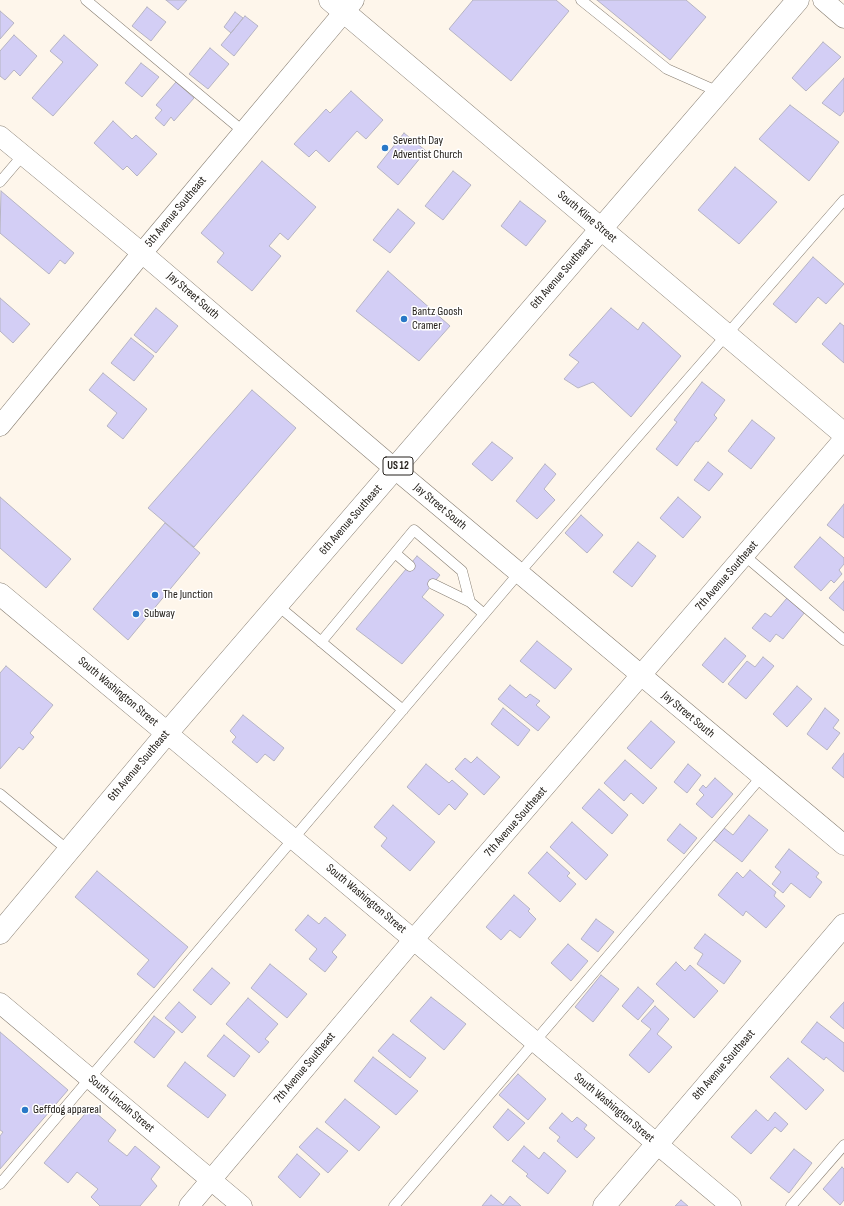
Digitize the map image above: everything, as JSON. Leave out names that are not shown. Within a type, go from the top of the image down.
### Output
[{"type":"main road","name":"6th Avenue Southeast","points":[[0,934],[167,733],[798,0]]},
{"type":"main road","name":"South Kline Street","points":[[343,4],[601,229],[844,434]]},
{"type":"main road","name":"South Washington Street","points":[[0,594],[167,733]]},
{"type":"main road","name":"8th Avenue Southeast","points":[[604,1206],[656,1143],[844,925]]},
{"type":"street","points":[[823,0],[844,18]]},
{"type":"street","name":"5th Avenue Southeast","points":[[0,426],[142,253],[244,132],[343,4]]},
{"type":"street","name":"Jay Street South","points":[[0,136],[142,253],[395,469],[844,845]]},
{"type":"street","name":"7th Avenue Southeast","points":[[189,1206],[414,939],[642,677],[844,439]]},
{"type":"street","name":"South Washington Street","points":[[167,733],[731,1206]]},
{"type":"street","name":"South Lincoln Street","points":[[0,1003],[242,1206]]},
{"type":"lane","points":[[86,0],[244,132]]},
{"type":"lane","points":[[581,0],[667,69],[719,92]]},
{"type":"lane","points":[[0,182],[23,155]]},
{"type":"lane","points":[[0,1184],[519,572],[844,200]]},
{"type":"lane","points":[[321,642],[414,530],[462,571],[470,602]]},
{"type":"lane","points":[[395,553],[410,566]]},
{"type":"lane","points":[[745,556],[844,640]]},
{"type":"lane","points":[[433,584],[470,602],[484,614]]},
{"type":"lane","points":[[277,605],[403,710]]},
{"type":"lane","points":[[394,1206],[762,776]]},
{"type":"lane","points":[[0,794],[69,851]]},
{"type":"lane","points":[[791,1206],[844,1145]]},
{"type":"building","points":[[166,0],[187,0],[178,10]]},
{"type":"building","points":[[473,0],[556,0],[569,11],[511,81],[449,29]]},
{"type":"building","points":[[597,0],[686,0],[706,17],[670,60]]},
{"type":"building","points":[[147,7],[166,22],[151,41],[132,26]]},
{"type":"building","points":[[0,11],[14,23],[0,39]]},
{"type":"building","points":[[235,12],[243,18],[231,33],[224,27]]},
{"type":"building","points":[[245,16],[258,26],[234,56],[221,45]]},
{"type":"building","points":[[14,35],[37,56],[20,76],[14,70],[5,80],[0,76],[0,51]]},
{"type":"building","points":[[64,35],[98,65],[53,116],[32,98],[63,62],[50,51]]},
{"type":"building","points":[[823,42],[841,57],[806,91],[792,78]]},
{"type":"building","points":[[210,48],[229,64],[208,89],[189,74]]},
{"type":"building","points":[[141,63],[159,77],[142,97],[125,83]]},
{"type":"building","points":[[844,78],[844,111],[840,116],[822,103]]},
{"type":"building","points":[[176,82],[194,98],[174,121],[171,117],[164,126],[155,118],[162,110],[156,105]]},
{"type":"building","points":[[351,91],[383,120],[366,139],[357,131],[329,162],[316,150],[309,157],[294,144],[326,109],[330,113]]},
{"type":"building","points":[[790,105],[839,142],[809,181],[759,139]]},
{"type":"building","points":[[113,121],[132,139],[136,135],[157,154],[137,176],[127,166],[123,170],[94,143]]},
{"type":"building","points":[[404,133],[426,151],[398,185],[377,167]]},
{"type":"building","points":[[262,161],[316,207],[288,240],[280,233],[269,246],[281,256],[252,291],[217,262],[224,253],[201,233]]},
{"type":"building","points":[[735,167],[777,202],[739,244],[698,210]]},
{"type":"building","points":[[453,171],[471,185],[443,220],[425,206]]},
{"type":"building","points":[[1,191],[74,253],[65,264],[60,260],[49,274],[0,233]]},
{"type":"building","points":[[520,201],[546,221],[526,246],[501,226]]},
{"type":"building","points":[[398,209],[415,223],[390,253],[373,240]]},
{"type":"building","points":[[813,257],[844,284],[826,304],[818,297],[796,323],[773,304]]},
{"type":"building","name":"Bantz Goosh Cramer","points":[[388,271],[450,326],[419,361],[356,311]]},
{"type":"building","points":[[0,298],[30,324],[13,343],[0,331]]},
{"type":"building","points":[[156,308],[178,326],[156,353],[134,335]]},
{"type":"building","points":[[611,308],[638,330],[643,322],[681,356],[631,417],[593,382],[578,388],[564,379],[579,362],[569,355]]},
{"type":"building","points":[[840,323],[844,326],[844,363],[822,344]]},
{"type":"building","points":[[131,338],[154,356],[134,381],[111,363]]},
{"type":"building","points":[[103,373],[147,409],[123,439],[107,426],[117,413],[89,390]]},
{"type":"building","points":[[702,382],[725,400],[714,415],[717,418],[698,442],[696,441],[677,466],[656,449],[677,422],[674,420]]},
{"type":"building","points":[[252,390],[296,428],[194,547],[148,508]]},
{"type":"building","points":[[752,420],[775,438],[751,469],[728,451]]},
{"type":"building","points":[[492,442],[513,458],[492,481],[472,464]]},
{"type":"building","points":[[708,462],[723,474],[709,491],[694,480]]},
{"type":"building","points":[[545,464],[556,474],[544,489],[555,500],[537,519],[516,501]]},
{"type":"building","points":[[0,497],[71,559],[46,588],[0,548]]},
{"type":"building","points":[[678,497],[701,517],[683,538],[660,518]]},
{"type":"building","points":[[844,504],[844,538],[827,525]]},
{"type":"building","points":[[581,515],[603,535],[587,553],[565,533]]},
{"type":"building","points":[[165,523],[200,553],[128,640],[93,609]]},
{"type":"building","points":[[820,537],[844,558],[844,564],[839,570],[842,574],[834,583],[831,580],[821,591],[794,567]]},
{"type":"building","points":[[638,542],[656,556],[632,587],[613,572]]},
{"type":"building","points":[[417,556],[440,575],[422,597],[444,615],[402,664],[356,629]]},
{"type":"building","points":[[844,581],[844,611],[829,598]]},
{"type":"building","points":[[787,598],[805,612],[783,639],[776,634],[770,642],[752,628],[765,613],[771,617]]},
{"type":"building","points":[[725,638],[746,656],[723,683],[702,665]]},
{"type":"building","points":[[537,641],[572,669],[555,689],[520,661]]},
{"type":"building","points":[[763,657],[774,666],[746,699],[728,684],[747,661],[755,667]]},
{"type":"building","points":[[6,666],[53,705],[30,733],[34,737],[23,750],[19,747],[0,769],[0,673]]},
{"type":"building","points":[[510,685],[526,698],[530,694],[540,701],[536,705],[550,717],[538,731],[498,699]]},
{"type":"building","points":[[797,686],[812,699],[787,727],[773,714]]},
{"type":"building","points":[[503,708],[530,730],[518,746],[491,724]]},
{"type":"building","points":[[825,708],[839,720],[833,728],[840,733],[827,750],[807,734]]},
{"type":"building","points":[[243,715],[284,748],[274,761],[265,754],[257,763],[232,742],[236,737],[230,731]]},
{"type":"building","points":[[651,721],[675,742],[651,769],[627,748]]},
{"type":"building","points":[[844,753],[844,778],[832,768]]},
{"type":"building","points":[[477,757],[500,777],[484,795],[455,769],[465,758],[471,763]]},
{"type":"building","points":[[625,760],[657,788],[643,804],[631,793],[624,801],[604,783]]},
{"type":"building","points":[[426,764],[449,783],[452,780],[468,794],[455,810],[449,804],[439,815],[407,787]]},
{"type":"building","points":[[688,764],[701,775],[687,793],[674,782]]},
{"type":"building","points":[[715,778],[733,794],[712,818],[696,804],[704,795],[699,790],[703,785],[706,788]]},
{"type":"building","points":[[599,789],[628,815],[612,834],[582,808]]},
{"type":"building","points":[[393,805],[435,842],[410,871],[381,846],[387,838],[374,827]]},
{"type":"building","points":[[749,815],[768,830],[742,862],[714,840],[724,828],[733,835]]},
{"type":"building","points":[[572,822],[608,855],[586,880],[550,847]]},
{"type":"building","points":[[680,824],[697,838],[684,854],[667,840]]},
{"type":"building","points":[[789,849],[819,873],[816,877],[822,882],[810,898],[791,883],[783,893],[772,884],[781,872],[775,867]]},
{"type":"building","points":[[547,852],[570,873],[567,876],[576,884],[560,902],[528,873]]},
{"type":"building","points":[[750,870],[776,892],[774,896],[785,906],[766,928],[746,911],[743,916],[718,895],[737,872],[743,878]]},
{"type":"building","points":[[97,871],[188,947],[154,988],[137,974],[149,960],[75,897]]},
{"type":"building","points":[[514,895],[530,909],[528,911],[536,919],[520,938],[510,930],[501,940],[486,927]]},
{"type":"building","points":[[308,915],[319,924],[325,917],[346,935],[332,952],[337,957],[325,972],[309,959],[317,949],[295,930]]},
{"type":"building","points":[[596,919],[614,932],[598,952],[581,939]]},
{"type":"building","points":[[705,934],[741,961],[724,984],[697,964],[703,954],[694,948]]},
{"type":"building","points":[[568,944],[588,961],[571,981],[551,963]]},
{"type":"building","points":[[676,962],[685,971],[690,965],[718,991],[694,1018],[656,984]]},
{"type":"building","points":[[270,964],[307,994],[287,1018],[251,988]]},
{"type":"building","points":[[212,968],[230,983],[211,1005],[193,990]]},
{"type":"building","points":[[601,975],[619,989],[593,1022],[575,1007]]},
{"type":"building","points":[[638,987],[654,1001],[638,1020],[622,1006]]},
{"type":"building","points":[[431,997],[466,1024],[444,1050],[410,1021]]},
{"type":"building","points":[[248,998],[278,1024],[265,1039],[269,1042],[259,1053],[226,1024]]},
{"type":"building","points":[[179,1002],[196,1017],[182,1033],[165,1018]]},
{"type":"building","points":[[844,1002],[844,1029],[830,1017]]},
{"type":"building","points":[[655,1006],[669,1019],[657,1034],[672,1047],[649,1073],[629,1055],[651,1029],[641,1021]]},
{"type":"building","points":[[154,1016],[175,1032],[154,1058],[134,1042]]},
{"type":"building","points":[[817,1022],[844,1043],[844,1072],[826,1057],[824,1060],[801,1042]]},
{"type":"building","name":"Geffdog appareal","points":[[0,1032],[68,1090],[0,1169],[0,1136],[3,1132],[0,1130]]},
{"type":"building","points":[[393,1034],[426,1058],[410,1078],[378,1051]]},
{"type":"building","points":[[224,1035],[250,1056],[234,1077],[207,1056]]},
{"type":"building","points":[[373,1057],[418,1091],[396,1115],[354,1081]]},
{"type":"building","points":[[788,1058],[824,1090],[806,1110],[770,1077]]},
{"type":"building","points":[[185,1062],[226,1095],[208,1118],[167,1086]]},
{"type":"building","points":[[518,1074],[546,1099],[528,1120],[499,1095]]},
{"type":"building","points":[[345,1099],[380,1127],[359,1151],[325,1122]]},
{"type":"building","points":[[90,1108],[116,1130],[108,1141],[127,1156],[135,1146],[160,1167],[151,1179],[157,1186],[140,1206],[100,1206],[91,1197],[98,1189],[77,1172],[68,1183],[44,1163]]},
{"type":"building","points":[[508,1109],[525,1123],[508,1141],[493,1127]]},
{"type":"building","points":[[756,1110],[768,1121],[775,1112],[788,1124],[781,1132],[775,1127],[751,1154],[731,1137]]},
{"type":"building","points":[[562,1113],[572,1122],[577,1117],[587,1125],[584,1129],[595,1138],[577,1158],[557,1141],[560,1137],[549,1128]]},
{"type":"building","points":[[317,1128],[348,1151],[328,1173],[299,1147]]},
{"type":"building","points":[[524,1146],[539,1159],[544,1152],[566,1171],[548,1194],[526,1176],[528,1174],[512,1161]]},
{"type":"building","points":[[794,1149],[812,1163],[789,1193],[770,1178]]},
{"type":"building","points":[[297,1154],[320,1174],[300,1198],[278,1177]]},
{"type":"building","points":[[842,1167],[844,1169],[844,1200],[840,1205],[823,1189]]},
{"type":"building","points":[[491,1195],[503,1205],[510,1196],[521,1206],[482,1206]]},
{"type":"building","points":[[681,1200],[688,1206],[675,1206]]},
{"type":"place","name":"Seventh Day Adventist Church","points":[[385,148]]},
{"type":"place","name":"Bantz Goosh Cramer","points":[[404,319]]},
{"type":"place","name":"The Junction","points":[[155,595]]},
{"type":"place","name":"Subway","points":[[136,614]]},
{"type":"place","name":"Geffdog appareal","points":[[25,1110]]}]
